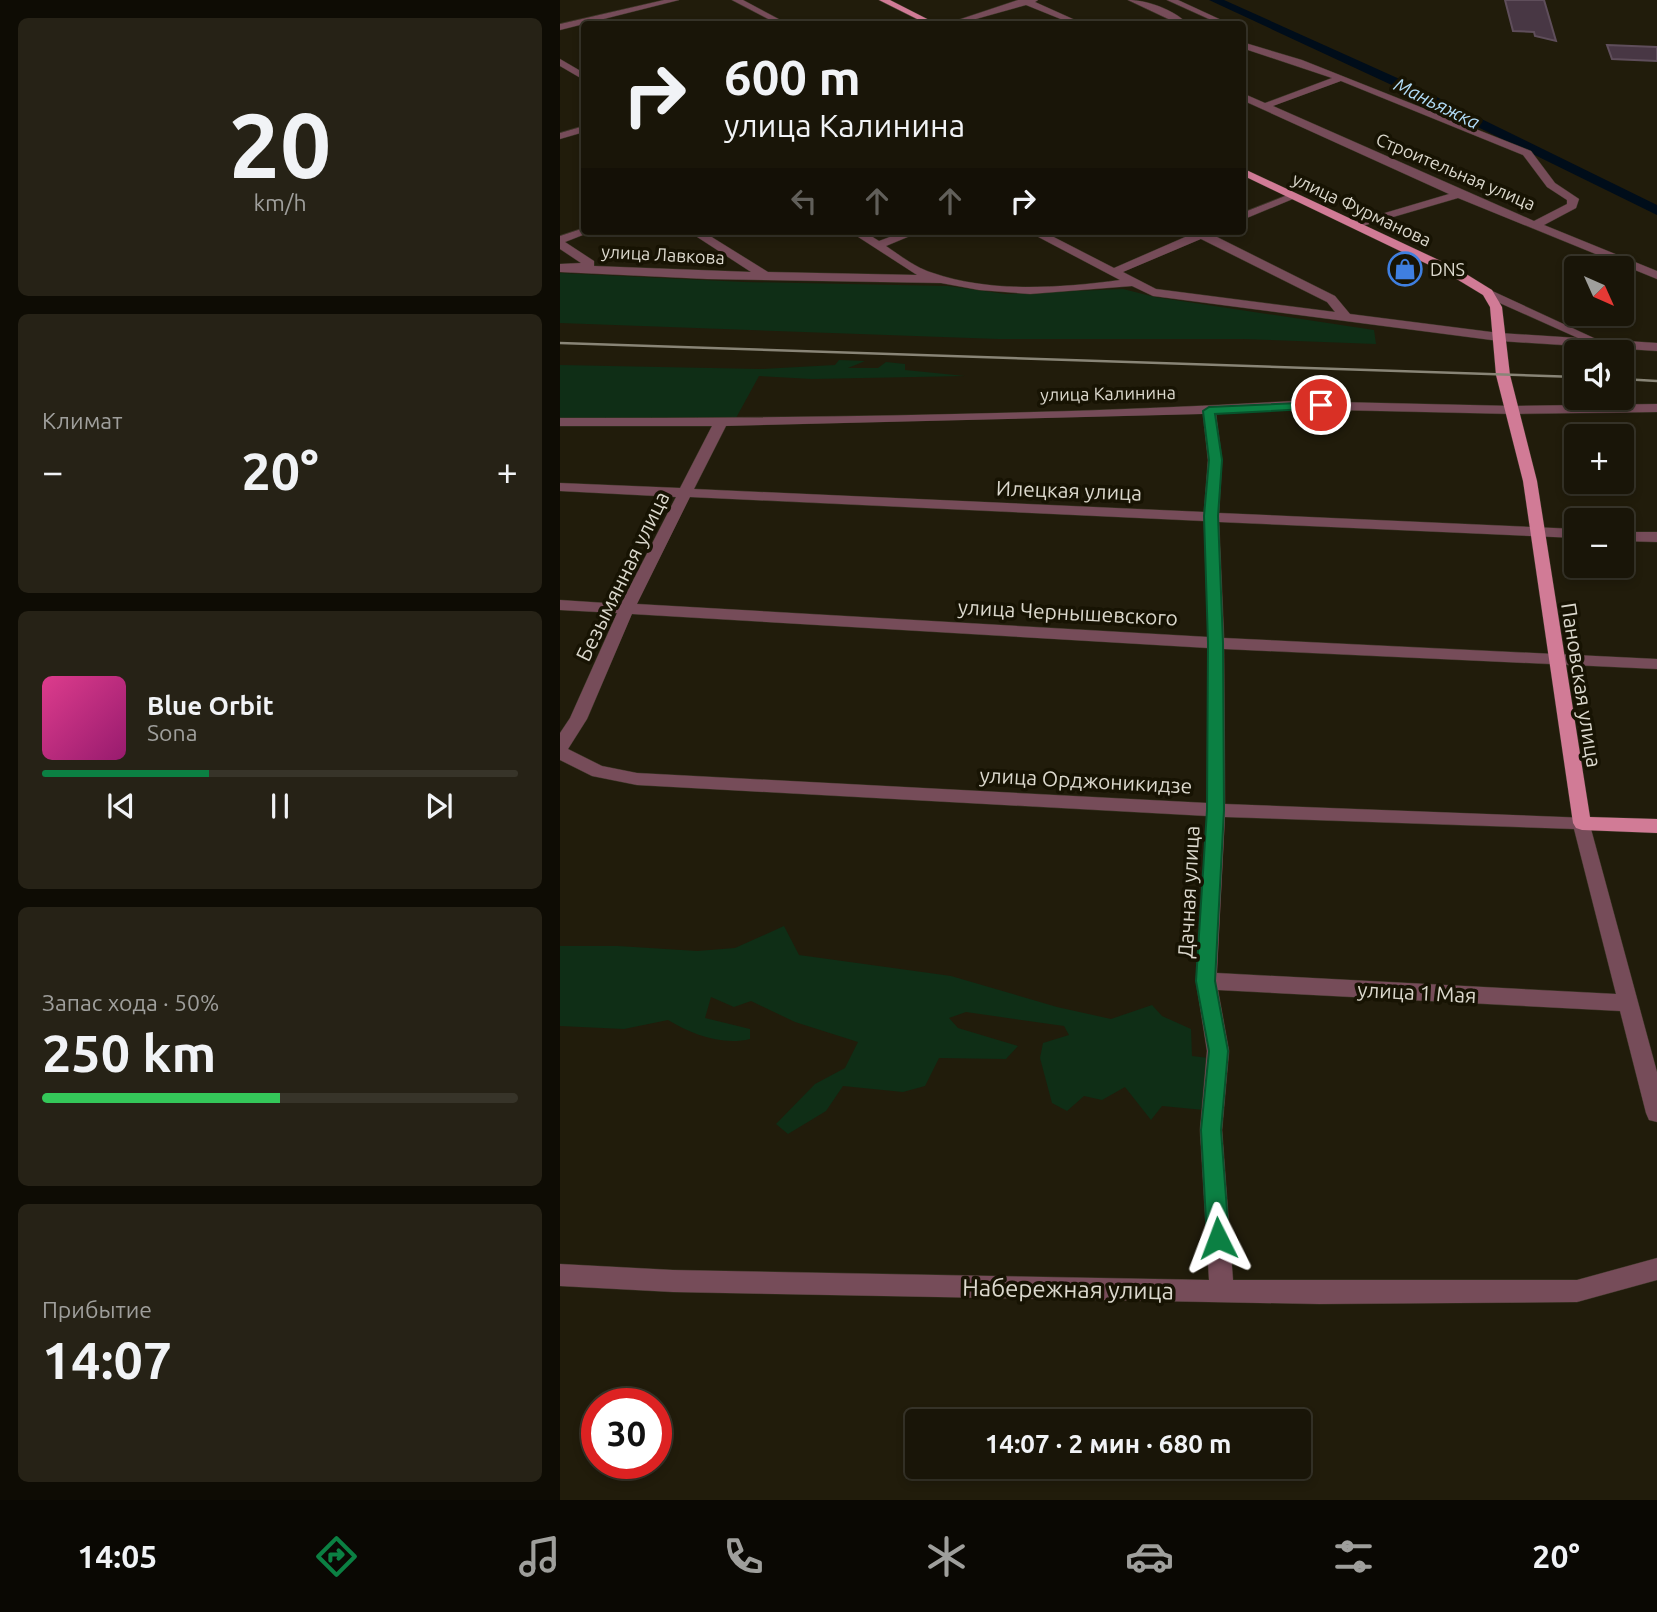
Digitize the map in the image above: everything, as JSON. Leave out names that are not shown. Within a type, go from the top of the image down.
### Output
[{"type":"main road","points":[[883,0],[927,21]]},
{"type":"main road","name":"улица Фурманова","points":[[1246,174],[1454,272],[1492,300]]},
{"type":"main road","name":"Пановская улица","points":[[1492,300],[1503,375],[1530,481],[1582,823]]},
{"type":"main road","name":"улица Орджоникидзе","points":[[1582,823],[1657,827]]},
{"type":"street","points":[[586,21],[675,0]]},
{"type":"street","points":[[736,0],[778,21]]},
{"type":"street","points":[[1132,0],[1180,21]]},
{"type":"street","points":[[1171,0],[1216,20]]},
{"type":"street","points":[[960,21],[1028,1],[1073,21]]},
{"type":"street","points":[[607,16],[618,21]]},
{"type":"street","points":[[560,27],[581,22]]},
{"type":"street","points":[[1250,35],[1299,62]]},
{"type":"street","points":[[1246,46],[1299,62],[1482,132],[1527,153],[1551,184],[1573,199],[1573,206],[1536,224]]},
{"type":"street","points":[[560,62],[581,75]]},
{"type":"street","points":[[1265,106],[1341,78]]},
{"type":"street","name":"Строительная улица","points":[[1246,98],[1459,194],[1657,275]]},
{"type":"street","points":[[560,136],[581,130]]},
{"type":"street","points":[[1355,225],[1459,194]]},
{"type":"street","points":[[1246,215],[1294,196]]},
{"type":"street","points":[[580,267],[590,264],[560,242],[581,232]]},
{"type":"street","points":[[700,235],[764,275]]},
{"type":"street","points":[[862,235],[927,275],[972,286],[1015,289],[1105,287],[1133,282]]},
{"type":"street","points":[[879,245],[905,235]]},
{"type":"street","points":[[1041,235],[1153,292],[1499,337],[1564,341]]},
{"type":"street","points":[[1114,272],[1195,235]]},
{"type":"street","points":[[1208,235],[1331,299],[1346,317]]},
{"type":"street","name":"улица Лавкова","points":[[560,268],[875,280],[945,279]]},
{"type":"street","points":[[1492,300],[1592,340]]},
{"type":"street","points":[[1634,345],[1657,347]]},
{"type":"street","name":"улица Калинина","points":[[560,422],[721,422],[1209,411],[1293,405],[1513,410],[1657,408]]},
{"type":"street","name":"Дачная улица","points":[[1209,411],[1215,460],[1211,516],[1216,643],[1216,810],[1206,981],[1218,1051],[1211,1130],[1222,1292]]},
{"type":"street","name":"Безымянная улица","points":[[560,749],[579,719],[627,608],[721,422]]},
{"type":"street","name":"Илецкая улица","points":[[560,487],[1564,534]]},
{"type":"street","points":[[1634,536],[1657,537]]},
{"type":"street","name":"улица Чернышевского","points":[[560,605],[1216,643],[1657,664]]},
{"type":"street","name":"улица Орджоникидзе","points":[[560,749],[598,772],[637,779],[1216,810],[1582,823]]},
{"type":"street","points":[[560,765],[587,766]]},
{"type":"street","points":[[1582,823],[1628,1003],[1649,1058],[1657,1113]]},
{"type":"street","name":"улица 1 Мая","points":[[1206,981],[1628,1003]]},
{"type":"street","name":"Набережная улица","points":[[560,1275],[673,1281],[1222,1292],[1577,1291],[1657,1269]]},
{"type":"green space","points":[[560,273],[744,282],[948,286],[1006,294],[1123,289],[1155,297],[1374,330],[1376,344],[1243,339],[998,339],[560,323]]},
{"type":"green space","points":[[839,360],[865,361],[848,368],[878,368],[886,362],[905,364],[905,370],[965,376],[812,379],[759,376],[736,418],[560,419],[560,365],[760,369],[835,365]]},
{"type":"green space","points":[[784,926],[799,955],[951,976],[1057,1007],[1111,1019],[1152,1005],[1162,1016],[1191,1029],[1192,1056],[1209,1058],[1204,1110],[1162,1106],[1151,1120],[1125,1087],[1102,1100],[1084,1096],[1067,1111],[1052,1103],[1040,1058],[1043,1043],[1069,1035],[1064,1026],[966,1012],[949,1018],[958,1028],[1018,1046],[1006,1059],[939,1058],[925,1086],[903,1092],[843,1086],[826,1111],[788,1134],[776,1124],[815,1084],[845,1068],[858,1042],[795,1022],[751,1001],[734,1007],[711,997],[705,1018],[750,1029],[750,1039],[718,1040],[687,1030],[668,1020],[624,1029],[560,1026],[560,946],[618,946],[697,951],[735,948]]},
{"type":"building","points":[[1505,0],[1544,0],[1556,41],[1535,36],[1534,32],[1513,31]]},
{"type":"building","points":[[1607,45],[1657,47],[1657,61],[1612,59]]},
{"type":"waterway","name":"Маньяжка","points":[[1215,0],[1400,84],[1657,211]]},
{"type":"railway","points":[[560,343],[1564,377]]},
{"type":"railway","points":[[1634,380],[1657,381]]},
{"type":"place","name":"DNS","points":[[1405,269]]},
{"type":"route","points":[[1218,1238],[1211,1130],[1218,1051],[1206,981],[1216,810],[1216,643],[1211,516],[1215,460],[1209,411],[1321,405]]}]
